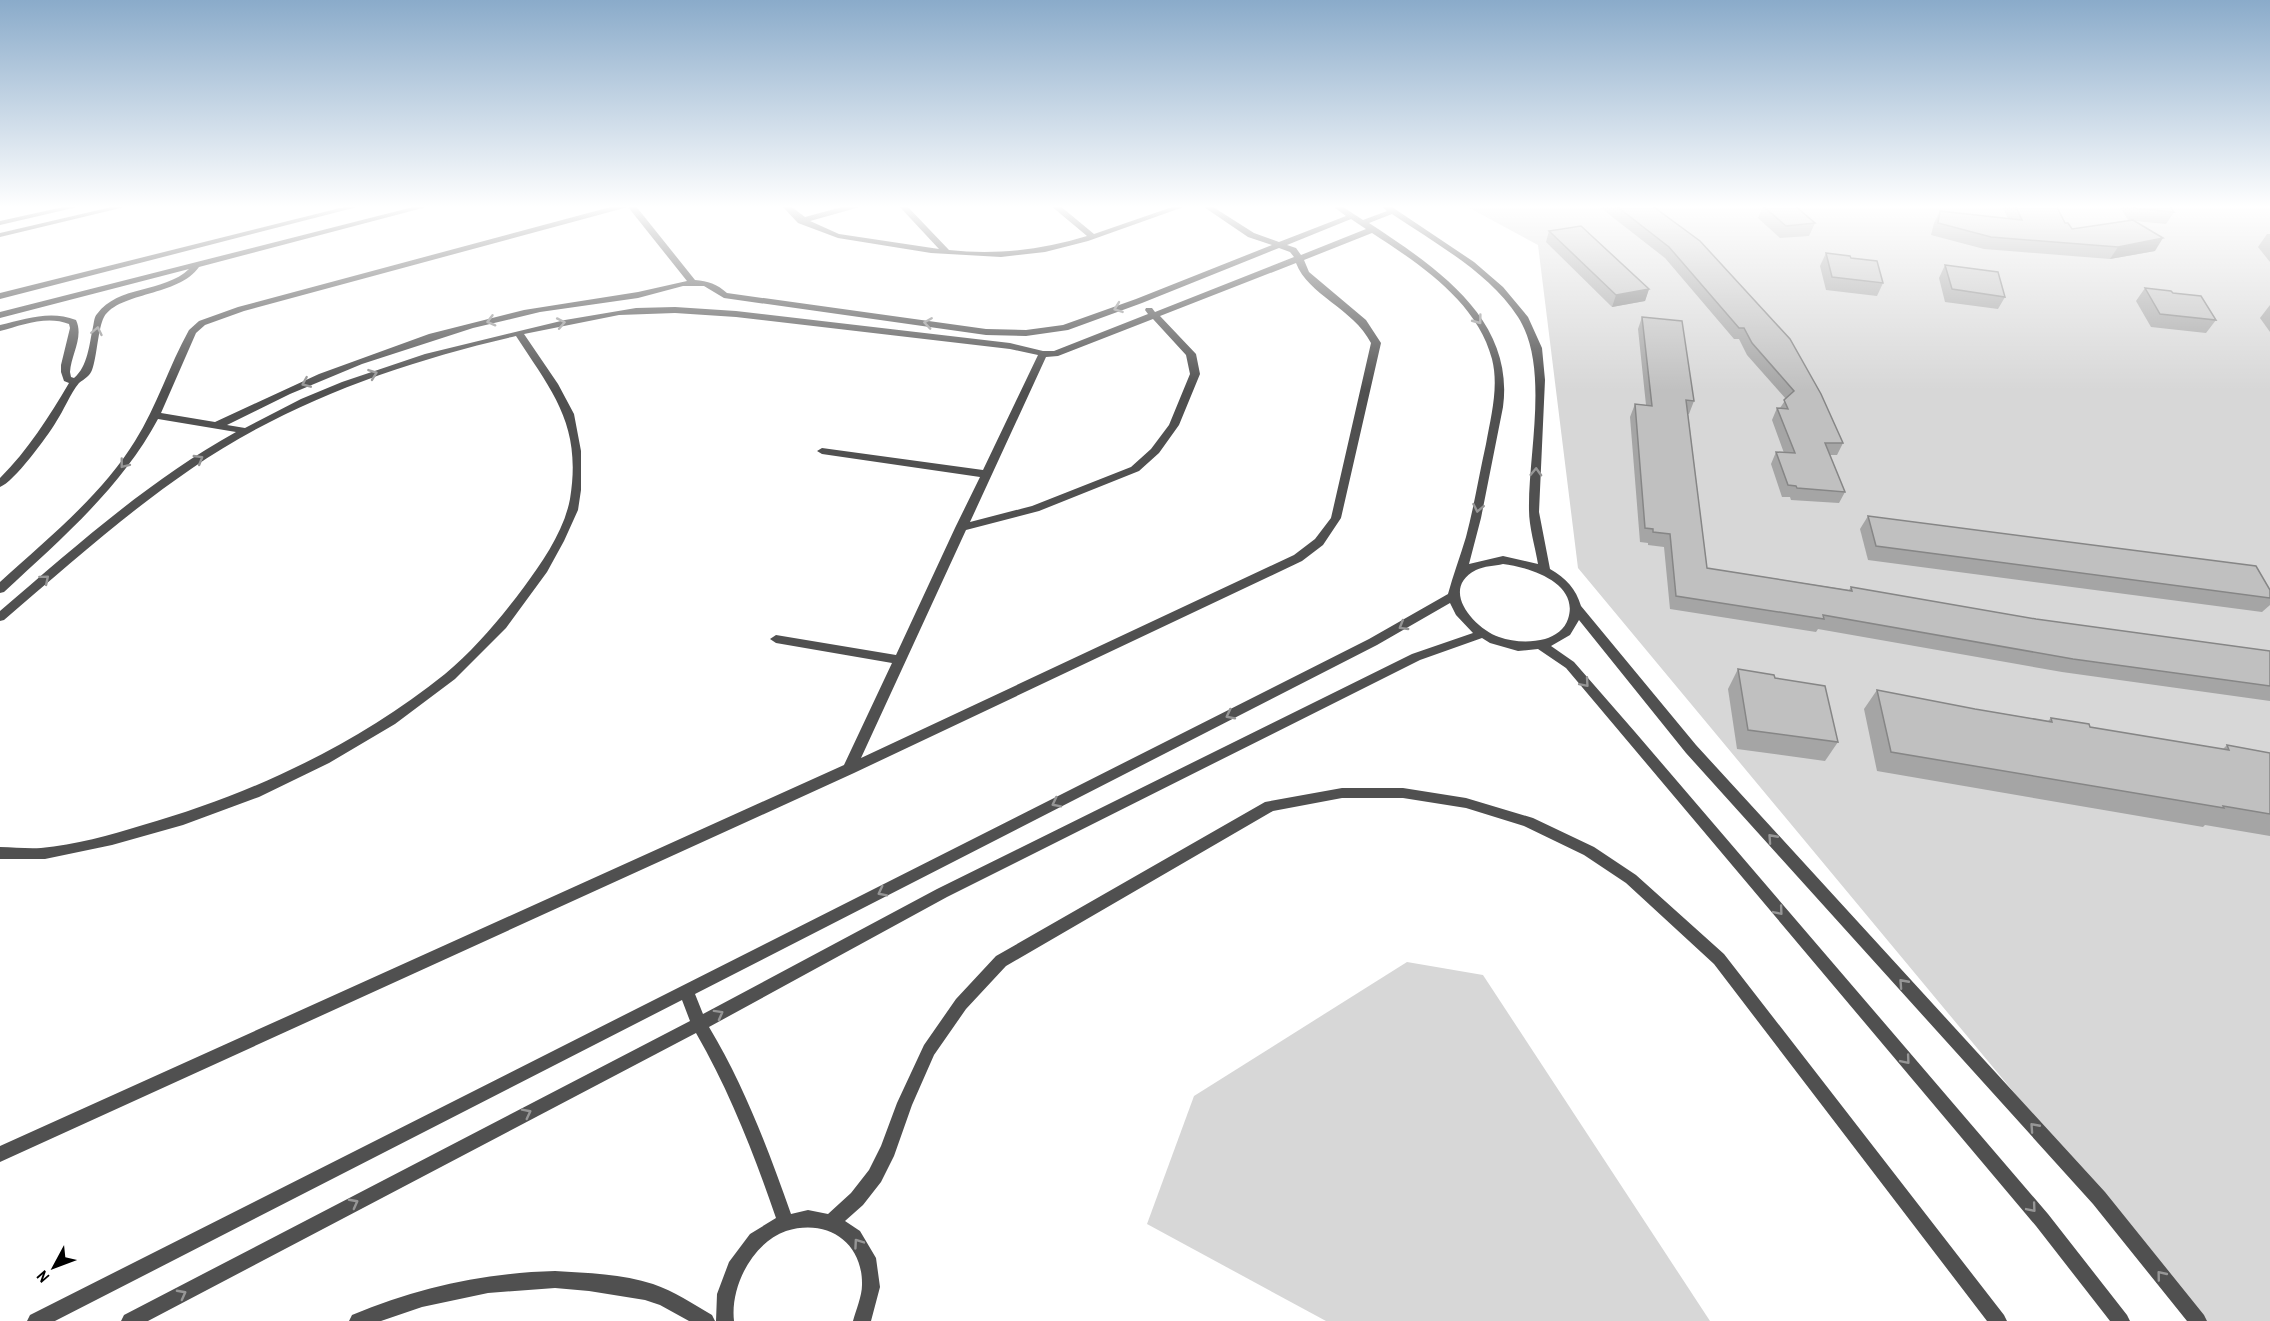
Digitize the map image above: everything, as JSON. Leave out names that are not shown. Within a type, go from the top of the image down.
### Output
[{"type":"street","points":[[0,296],[116,267]]},
{"type":"street","points":[[0,315],[190,267]]},
{"type":"street","points":[[0,484],[16,468],[51,423],[75,382],[84,376],[90,367],[99,321],[104,311],[128,296],[183,278],[195,267]]},
{"type":"street","points":[[0,589],[93,502],[129,458],[155,415],[192,332],[202,323],[219,315],[398,267]]},
{"type":"street","points":[[680,267],[693,283]]},
{"type":"street","points":[[216,426],[263,401],[316,378],[433,336],[510,316],[644,294],[693,283],[713,286],[724,295],[986,332],[1026,333],[1065,328],[1222,267]]},
{"type":"street","points":[[0,617],[135,504],[189,465],[246,431],[301,403],[411,360],[465,344],[581,320],[651,310],[712,310],[1010,346],[1043,354],[1064,352],[1083,342],[1280,267]]},
{"type":"street","points":[[0,1154],[849,769],[1298,558],[1319,542],[1336,518],[1376,344],[1370,328],[1310,278],[1302,267]]},
{"type":"street","points":[[1424,267],[1439,277],[1464,302],[1484,329],[1497,359],[1500,389],[1495,422],[1472,542],[1453,596],[1461,616],[1482,634],[1511,645],[1540,645],[1554,642],[1572,628],[1576,618],[1576,608]]},
{"type":"street","points":[[1474,267],[1500,289],[1523,317],[1537,348],[1540,380],[1534,512],[1545,571]]},
{"type":"street","points":[[712,310],[724,295]]},
{"type":"street","points":[[960,528],[1035,509],[1135,469],[1155,451],[1174,425],[1195,374],[1191,354],[1155,314],[1138,301]]},
{"type":"street","points":[[0,328],[50,318],[67,319],[73,322],[75,332],[65,371],[67,379],[75,382]]},
{"type":"street","points":[[1065,328],[1083,342]]},
{"type":"street","points":[[0,853],[43,853],[133,835],[218,807],[276,783],[332,755],[382,725],[427,693],[467,660],[503,623],[532,588],[561,538],[576,492],[576,449],[568,412],[519,333]]},
{"type":"street","points":[[849,769],[1043,354]]},
{"type":"street","points":[[155,415],[246,431]]},
{"type":"street","points":[[822,451],[985,474]]},
{"type":"street","points":[[1459,577],[1477,564],[1503,560],[1525,563],[1545,571],[1567,588],[1576,608],[1691,749],[2098,1198],[2198,1321]]},
{"type":"street","points":[[36,1321],[1373,642],[1453,596]]},
{"type":"street","points":[[130,1321],[699,1024],[973,877],[1416,657],[1482,634]]},
{"type":"street","points":[[776,639],[899,660]]},
{"type":"street","points":[[1540,645],[1570,665],[2042,1220],[2121,1321]]},
{"type":"street","points":[[832,1222],[857,1199],[875,1176],[929,1050],[961,1004],[1001,961],[1270,806],[1342,793],[1403,793],[1466,803],[1528,822],[1589,851],[1631,879],[1719,959],[1998,1321]]},
{"type":"street","points":[[686,991],[699,1024],[718,1056],[755,1135],[786,1222]]},
{"type":"street","points":[[725,1321],[726,1294],[731,1276],[741,1258],[754,1243],[769,1231],[786,1222],[818,1218],[849,1231],[862,1247],[870,1266],[871,1289],[868,1317]]},
{"type":"street","points":[[358,1321],[390,1307],[464,1287],[534,1279],[595,1281],[654,1293],[706,1321]]},
{"type":"shaded area","points":[[1541,267],[2270,267],[2270,1321],[2204,1321],[1578,568]]},
{"type":"shaded area","points":[[1407,962],[1483,975],[1710,1321],[1326,1321],[1147,1224],[1194,1096]]},
{"type":"building","points":[[1586,267],[1625,267],[1649,289],[1616,295]]},
{"type":"building","points":[[1686,267],[1724,267],[1790,339],[1821,394],[1843,443],[1825,443],[1845,492],[1797,488],[1788,485],[1776,452],[1795,453],[1777,408],[1788,409],[1784,400],[1794,391],[1752,343],[1744,328],[1739,328]]},
{"type":"building","points":[[1829,267],[1879,267],[1883,283],[1832,277]]},
{"type":"building","points":[[1945,267],[1998,272],[2005,297],[1952,289]]},
{"type":"building","points":[[2145,288],[2201,296],[2216,320],[2160,314]]},
{"type":"building","points":[[1642,317],[1682,321],[1694,401],[1686,400],[1707,568],[1852,591],[1851,587],[2036,619],[2270,651],[2270,686],[2073,659],[1823,615],[1824,619],[1676,596],[1670,534],[1653,532],[1653,529],[1645,528],[1635,404],[1652,406]]},
{"type":"building","points":[[1868,516],[2256,566],[2270,590],[2270,598],[1876,546]]},
{"type":"building","points":[[1738,669],[1825,686],[1838,742],[1748,730]]},
{"type":"building","points":[[1877,690],[2052,722],[2051,718],[2089,724],[2090,727],[2229,750],[2227,745],[2270,753],[2270,814],[1891,752]]}]
